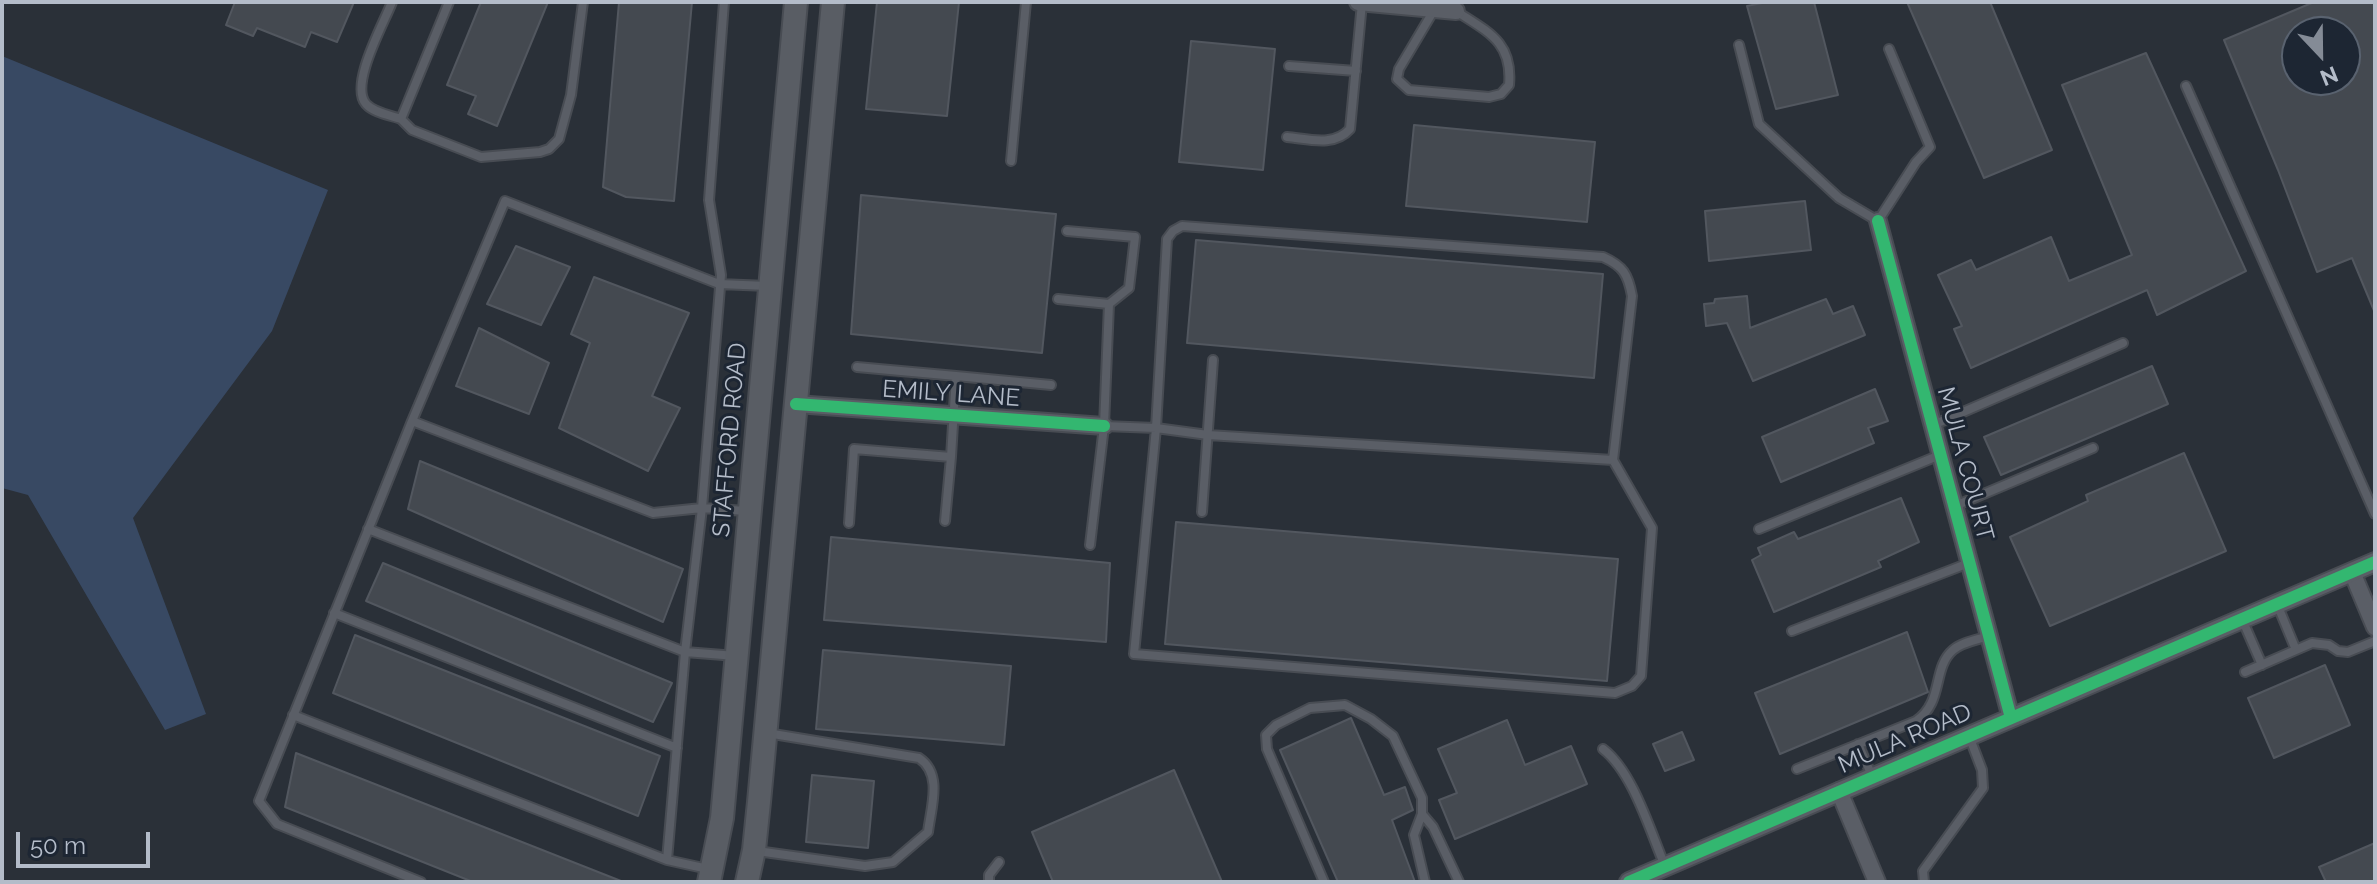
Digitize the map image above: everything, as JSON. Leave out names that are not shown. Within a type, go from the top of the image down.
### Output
[{"type":"main road","name":"STAFFORD ROAD","points":[[711,876],[722,818],[796,2]]},
{"type":"main road","points":[[747,882],[754,850],[766,733],[833,2]]},
{"type":"main road","points":[[769,286],[806,291]]},
{"type":"main road","points":[[736,656],[772,662]]},
{"type":"street","points":[[1360,2],[1456,11]]},
{"type":"street","name":"MULA COURT","points":[[1878,221],[2011,718]]},
{"type":"street","name":"EMILY LANE","points":[[796,404],[1104,426]]},
{"type":"street","name":"MULA ROAD","points":[[1629,882],[2375,562]]},
{"type":"street","points":[[2352,572],[2375,627]]},
{"type":"street","points":[[1839,791],[1877,882]]},
{"type":"lane","points":[[392,2],[363,74],[360,92],[367,105],[401,119],[412,130],[481,157],[540,152],[549,149],[559,139],[571,95],[583,2]]},
{"type":"lane","points":[[401,119],[449,2]]},
{"type":"lane","points":[[667,860],[685,652],[702,508],[721,266],[709,200],[724,2]]},
{"type":"lane","points":[[1011,161],[1026,2]]},
{"type":"lane","points":[[1287,137],[1330,141],[1342,138],[1350,129],[1360,2]]},
{"type":"lane","points":[[1435,8],[1399,69],[1397,79],[1401,85],[1409,90],[1489,97],[1501,94],[1509,85],[1508,56],[1493,36],[1456,11]]},
{"type":"lane","points":[[1739,45],[1759,124],[1839,198],[1878,221],[1916,162],[1930,147],[1889,49]]},
{"type":"lane","points":[[1289,66],[1356,71]]},
{"type":"lane","points":[[2186,86],[2375,514]]},
{"type":"lane","points":[[421,882],[277,824],[259,801],[412,421],[505,201],[719,284],[769,286]]},
{"type":"lane","points":[[1182,226],[1603,257],[1620,265],[1628,277],[1632,296],[1613,460],[1652,528],[1641,676],[1632,686],[1615,693],[1134,654],[1156,428],[1167,239],[1182,226]]},
{"type":"lane","points":[[1058,299],[1109,304],[1129,288],[1135,237],[1067,231]]},
{"type":"lane","points":[[1090,545],[1104,426],[1109,304]]},
{"type":"lane","points":[[1932,425],[2123,343]]},
{"type":"lane","points":[[1202,512],[1213,360]]},
{"type":"lane","points":[[857,367],[1051,385]]},
{"type":"lane","points":[[945,521],[956,376]]},
{"type":"lane","points":[[412,421],[653,513],[702,508],[751,511]]},
{"type":"lane","points":[[1104,426],[1613,460]]},
{"type":"lane","points":[[1954,506],[2093,448]]},
{"type":"lane","points":[[849,523],[854,449],[951,457]]},
{"type":"lane","points":[[1759,529],[1940,455]]},
{"type":"lane","points":[[368,529],[685,652],[736,656]]},
{"type":"lane","points":[[1792,631],[1969,563]]},
{"type":"lane","points":[[2277,604],[2296,650]]},
{"type":"lane","points":[[334,613],[677,748]]},
{"type":"lane","points":[[2242,619],[2262,665]]},
{"type":"lane","points":[[1797,769],[1926,714],[1951,652],[1959,646],[1989,636]]},
{"type":"lane","points":[[2245,672],[2312,643],[2322,643],[2348,652],[2375,641]]},
{"type":"lane","points":[[1324,882],[1267,749],[1266,735],[1276,725],[1310,708],[1345,705],[1393,736],[1422,798],[1422,814],[1414,835],[1425,882]]},
{"type":"lane","points":[[293,715],[711,876]]},
{"type":"lane","points":[[754,850],[865,866],[893,862],[928,832],[934,780],[929,765],[919,758],[766,733]]},
{"type":"lane","points":[[1924,882],[1923,871],[1983,788],[1982,770],[1969,736]]},
{"type":"lane","points":[[1858,744],[1872,777]]},
{"type":"lane","points":[[1603,749],[1615,759],[1624,774],[1666,866]]},
{"type":"lane","points":[[1422,814],[1433,827],[1459,882]]},
{"type":"lane","points":[[989,882],[989,875],[999,862]]},
{"type":"water","points":[[2,56],[328,190],[272,331],[133,518],[206,714],[165,730],[28,495],[2,488]]},
{"type":"building","points":[[235,2],[354,2],[337,42],[311,32],[305,47],[257,28],[253,36],[226,25]]},
{"type":"building","points":[[481,2],[548,2],[497,126],[468,114],[476,96],[447,85]]},
{"type":"building","points":[[619,2],[692,2],[674,201],[626,197],[603,187]]},
{"type":"building","points":[[877,2],[959,2],[947,116],[866,109]]},
{"type":"building","points":[[1767,2],[1814,2],[1838,95],[1776,109],[1747,6]]},
{"type":"building","points":[[1907,2],[1990,2],[2052,150],[1984,178]]},
{"type":"building","points":[[2314,2],[2375,2],[2375,313],[2352,258],[2317,272],[2224,40]]},
{"type":"building","points":[[1191,41],[1275,49],[1263,170],[1179,162]]},
{"type":"building","points":[[2146,53],[2246,271],[2157,315],[2147,290],[1971,368],[1954,329],[1962,326],[1938,275],[1971,260],[1976,270],[2051,237],[2069,281],[2132,255],[2062,85]]},
{"type":"building","points":[[1414,125],[1595,142],[1587,222],[1406,206]]},
{"type":"building","points":[[861,195],[1056,214],[1042,353],[851,334]]},
{"type":"building","points":[[1805,201],[1811,250],[1709,261],[1705,211]]},
{"type":"building","points":[[1196,240],[1603,274],[1594,378],[1187,343]]},
{"type":"building","points":[[516,246],[570,267],[541,325],[487,304]]},
{"type":"building","points":[[594,277],[689,313],[652,396],[680,408],[648,471],[559,428],[590,343],[571,334]]},
{"type":"building","points":[[1747,296],[1750,328],[1826,299],[1833,314],[1853,306],[1865,335],[1753,381],[1727,323],[1706,326],[1704,304],[1714,303],[1715,299]]},
{"type":"building","points":[[479,328],[549,363],[529,414],[456,386]]},
{"type":"building","points":[[2152,366],[2168,404],[2001,475],[1984,437]]},
{"type":"building","points":[[1875,389],[1888,421],[1868,428],[1874,443],[1781,482],[1762,437]]},
{"type":"building","points":[[2184,453],[2226,551],[2050,626],[2010,537],[2088,501],[2086,495]]},
{"type":"building","points":[[420,461],[683,569],[663,622],[408,509]]},
{"type":"building","points":[[1901,498],[1919,542],[1878,561],[1881,567],[1774,612],[1752,560],[1761,555],[1758,548],[1794,532],[1798,539]]},
{"type":"building","points":[[1176,522],[1618,559],[1607,681],[1165,644]]},
{"type":"building","points":[[831,537],[1110,563],[1106,642],[824,620]]},
{"type":"building","points":[[383,563],[672,683],[653,722],[366,601]]},
{"type":"building","points":[[1907,632],[1928,692],[1780,754],[1755,693]]},
{"type":"building","points":[[355,635],[660,756],[638,816],[333,693]]},
{"type":"building","points":[[823,650],[1011,666],[1004,745],[816,729]]},
{"type":"building","points":[[2325,665],[2350,725],[2274,758],[2248,698]]},
{"type":"building","points":[[1351,718],[1384,795],[1405,787],[1413,810],[1392,820],[1415,882],[1338,882],[1280,750]]},
{"type":"building","points":[[1507,720],[1525,765],[1571,746],[1587,784],[1455,839],[1439,800],[1457,793],[1438,749]]},
{"type":"building","points":[[1682,732],[1694,760],[1665,771],[1653,744]]},
{"type":"building","points":[[296,753],[621,882],[473,882],[285,807]]},
{"type":"building","points":[[1174,770],[1222,882],[1053,882],[1032,832]]},
{"type":"building","points":[[812,775],[874,781],[868,848],[806,842]]},
{"type":"building","points":[[2375,843],[2375,882],[2326,882],[2319,867]]},
{"type":"cycle path","points":[[1878,221],[2011,718]]},
{"type":"cycle path","points":[[796,404],[1104,426]]},
{"type":"cycle path","points":[[1629,882],[2375,562]]}]
